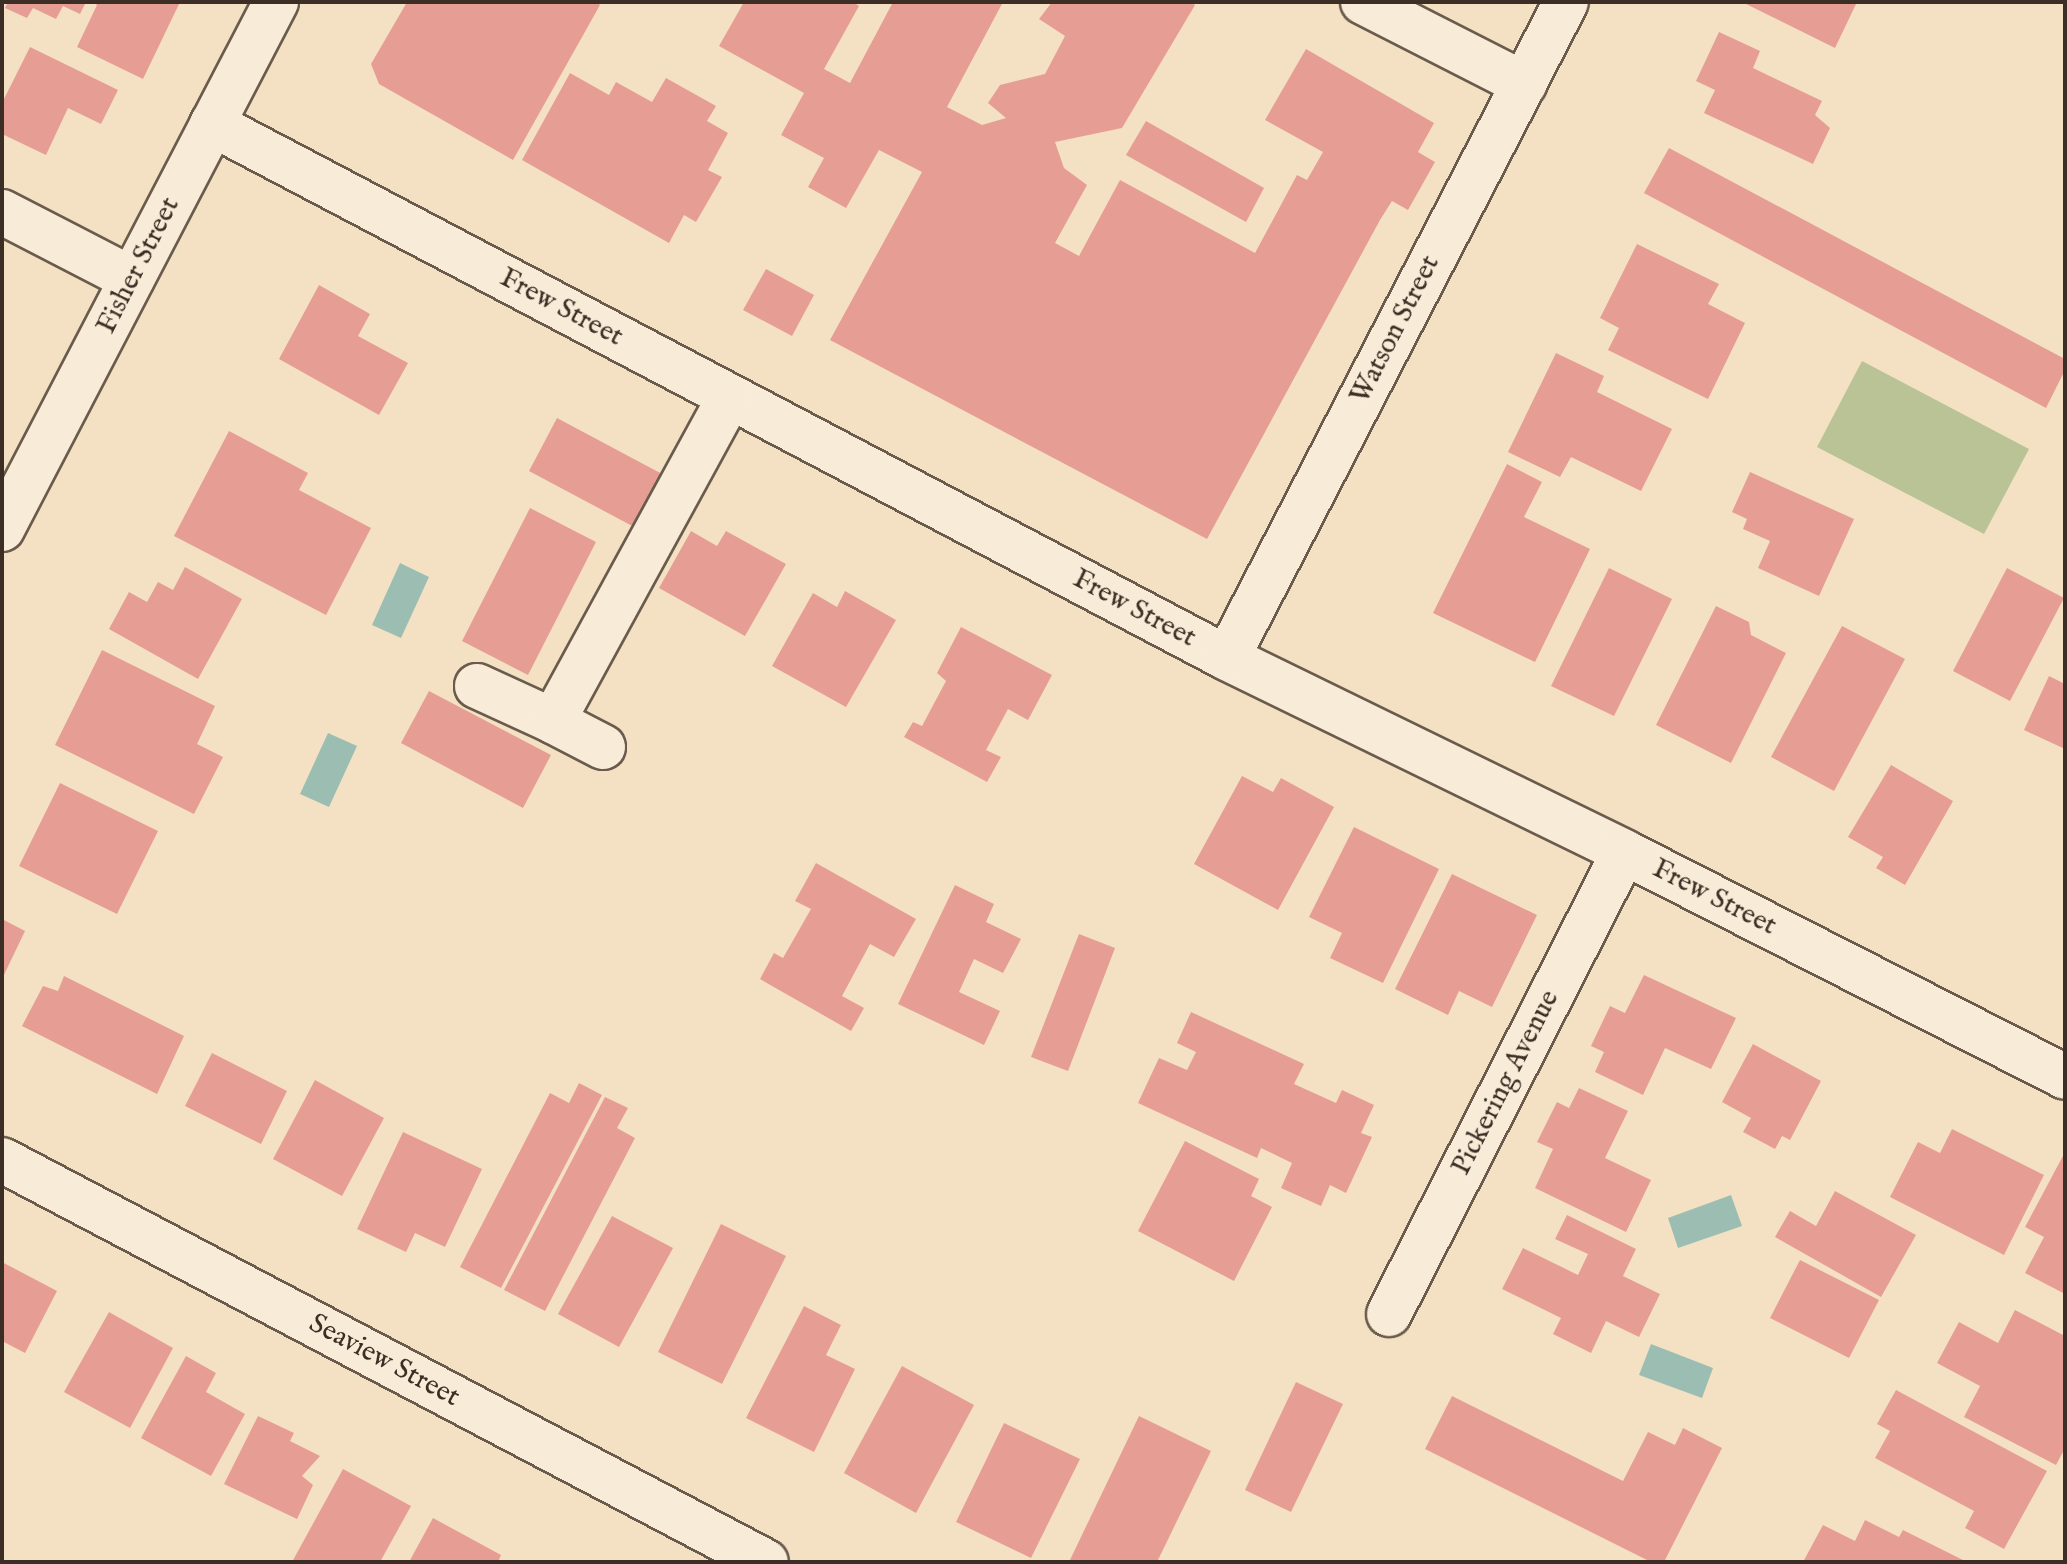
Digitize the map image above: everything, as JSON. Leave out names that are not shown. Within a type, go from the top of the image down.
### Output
[{"type":"street","name":"Fisher Street","points":[[2,529],[276,2]]},
{"type":"street","points":[[1363,2],[1524,84]]},
{"type":"street","name":"Watson Street","points":[[1227,658],[1566,2]]},
{"type":"street","name":"Frew Street","points":[[212,124],[1227,658],[1624,852],[2065,1077]]},
{"type":"street","points":[[2,212],[132,279]]},
{"type":"street","points":[[553,721],[730,397]]},
{"type":"street","points":[[477,686],[603,747]]},
{"type":"street","name":"Pickering Avenue","points":[[1389,1314],[1624,852]]},
{"type":"street","name":"Seaview Street","points":[[2,1160],[766,1562]]},
{"type":"green space","points":[[1862,361],[2029,449],[1984,534],[1817,447]]},
{"type":"water","points":[[400,563],[429,577],[401,638],[372,625]]},
{"type":"water","points":[[328,733],[357,746],[329,807],[300,794]]},
{"type":"water","points":[[1731,1195],[1742,1226],[1678,1248],[1668,1218]]},
{"type":"water","points":[[1651,1344],[1713,1368],[1702,1398],[1639,1375]]},
{"type":"building","points":[[8,2],[86,2],[80,14],[63,6],[56,19],[33,8],[27,18],[5,8]]},
{"type":"building","points":[[93,2],[180,2],[143,79],[77,47],[97,5]]},
{"type":"building","points":[[407,2],[596,2],[600,5],[513,160],[379,84],[371,64]]},
{"type":"building","points":[[744,2],[853,2],[859,6],[824,69],[850,83],[893,2],[1003,2],[947,107],[982,125],[1006,118],[988,103],[1000,85],[1045,74],[1065,36],[1039,19],[1052,2],[1190,2],[1195,5],[1122,128],[1055,142],[1064,168],[1087,185],[1055,243],[1079,256],[1120,180],[1255,253],[1297,175],[1307,180],[1323,152],[1265,120],[1306,49],[1434,123],[1418,152],[1435,162],[1408,210],[1392,201],[1380,220],[1207,539],[830,340],[922,172],[879,150],[846,208],[808,187],[824,158],[781,135],[804,93],[719,46]]},
{"type":"building","points":[[1742,2],[1857,2],[1835,48]]},
{"type":"building","points":[[1719,32],[1760,51],[1753,68],[1822,101],[1815,115],[1830,128],[1813,164],[1704,113],[1715,90],[1696,81]]},
{"type":"building","points":[[30,47],[118,90],[101,124],[68,108],[46,155],[2,134],[2,103]]},
{"type":"building","points":[[570,73],[609,95],[616,82],[652,102],[666,78],[716,106],[707,121],[728,133],[708,170],[722,177],[696,222],[684,215],[669,243],[522,160]]},
{"type":"building","points":[[1146,121],[1264,188],[1246,222],[1126,155]]},
{"type":"building","points":[[1669,148],[2065,359],[2065,370],[2046,408],[1644,193]]},
{"type":"building","points":[[1637,244],[1719,284],[1708,304],[1745,323],[1708,399],[1608,350],[1619,328],[1600,318]]},
{"type":"building","points":[[766,269],[814,295],[792,336],[743,310]]},
{"type":"building","points":[[319,285],[370,314],[358,336],[408,363],[379,415],[279,359]]},
{"type":"building","points":[[1556,353],[1604,376],[1597,392],[1672,429],[1641,491],[1571,457],[1560,477],[1508,452]]},
{"type":"building","points":[[557,418],[679,483],[651,536],[529,471]]},
{"type":"building","points":[[229,431],[308,473],[299,490],[371,528],[326,615],[174,536]]},
{"type":"building","points":[[1507,464],[1542,482],[1524,517],[1590,549],[1535,662],[1433,613]]},
{"type":"building","points":[[1750,472],[1854,519],[1819,596],[1758,568],[1770,541],[1743,529],[1747,519],[1732,512]]},
{"type":"building","points":[[530,508],[596,542],[528,675],[462,641]]},
{"type":"building","points":[[691,531],[717,546],[726,531],[786,564],[745,636],[659,588]]},
{"type":"building","points":[[185,567],[242,599],[198,679],[109,629],[129,592],[147,602],[158,582],[173,590]]},
{"type":"building","points":[[1609,568],[1672,599],[1614,716],[1551,686]]},
{"type":"building","points":[[2007,568],[2064,598],[2010,701],[1953,671]]},
{"type":"building","points":[[845,591],[896,620],[846,707],[772,666],[813,593],[837,607]]},
{"type":"building","points":[[1716,606],[1749,622],[1751,635],[1786,653],[1731,763],[1656,725]]},
{"type":"building","points":[[1842,626],[1905,659],[1834,791],[1771,757]]},
{"type":"building","points":[[961,627],[1052,675],[1028,720],[1008,709],[986,750],[1001,757],[987,782],[904,737],[913,722],[922,726],[946,681],[937,673]]},
{"type":"building","points":[[102,650],[215,706],[197,744],[223,757],[194,814],[55,745]]},
{"type":"building","points":[[2049,676],[2065,684],[2065,749],[2024,730]]},
{"type":"building","points":[[429,691],[551,755],[523,808],[401,743]]},
{"type":"building","points":[[1891,765],[1953,801],[1905,885],[1876,868],[1883,857],[1848,837]]},
{"type":"building","points":[[1242,776],[1273,792],[1281,778],[1334,807],[1278,910],[1194,864]]},
{"type":"building","points":[[60,783],[158,831],[117,914],[19,866]]},
{"type":"building","points":[[1354,827],[1439,869],[1383,983],[1330,958],[1342,933],[1309,917]]},
{"type":"building","points":[[816,863],[916,919],[894,957],[870,944],[842,996],[864,1008],[851,1031],[760,979],[774,953],[783,958],[811,909],[795,901]]},
{"type":"building","points":[[1452,874],[1537,915],[1492,1007],[1459,991],[1448,1015],[1395,989]]},
{"type":"building","points":[[955,885],[994,904],[986,922],[1021,939],[1003,973],[974,959],[959,992],[1000,1011],[984,1045],[898,1004]]},
{"type":"building","points":[[2,919],[25,931],[2,979]]},
{"type":"building","points":[[1079,934],[1115,948],[1068,1071],[1031,1057]]},
{"type":"building","points":[[1644,975],[1736,1018],[1711,1069],[1665,1048],[1643,1095],[1595,1072],[1604,1052],[1591,1046],[1610,1006],[1625,1013]]},
{"type":"building","points":[[64,976],[184,1036],[157,1094],[22,1026],[43,986],[58,991]]},
{"type":"building","points":[[1191,1012],[1304,1064],[1294,1084],[1336,1103],[1342,1090],[1374,1105],[1361,1133],[1372,1137],[1346,1193],[1330,1185],[1321,1206],[1281,1188],[1292,1163],[1261,1148],[1257,1158],[1138,1103],[1159,1058],[1187,1070],[1196,1052],[1177,1043]]},
{"type":"building","points":[[1753,1044],[1821,1081],[1790,1140],[1782,1136],[1775,1149],[1743,1132],[1751,1118],[1722,1102]]},
{"type":"building","points":[[212,1053],[287,1091],[261,1144],[185,1106]]},
{"type":"building","points":[[315,1080],[384,1118],[342,1196],[273,1159]]},
{"type":"building","points":[[579,1083],[602,1095],[501,1288],[460,1267],[550,1093],[569,1103]]},
{"type":"building","points":[[1579,1088],[1628,1111],[1605,1158],[1651,1180],[1626,1232],[1535,1188],[1553,1149],[1537,1142],[1557,1102],[1569,1108]]},
{"type":"building","points":[[605,1097],[628,1108],[617,1128],[635,1138],[545,1311],[504,1290]]},
{"type":"building","points":[[1952,1129],[2044,1175],[2004,1255],[1890,1197],[1918,1142],[1940,1153]]},
{"type":"building","points":[[403,1132],[482,1169],[445,1247],[415,1233],[406,1252],[357,1229]]},
{"type":"building","points":[[1185,1141],[1259,1179],[1251,1196],[1272,1207],[1234,1281],[1138,1231]]},
{"type":"building","points":[[2065,1152],[2065,1294],[2025,1273],[2044,1237],[2025,1227]]},
{"type":"building","points":[[1835,1191],[1916,1235],[1881,1297],[1775,1237],[1790,1211],[1816,1226]]},
{"type":"building","points":[[1567,1215],[1636,1249],[1623,1276],[1660,1294],[1639,1337],[1606,1321],[1591,1353],[1553,1334],[1561,1318],[1502,1289],[1523,1248],[1578,1275],[1588,1254],[1555,1239]]},
{"type":"building","points":[[612,1216],[673,1248],[619,1347],[558,1314]]},
{"type":"building","points":[[721,1224],[786,1256],[722,1384],[658,1352]]},
{"type":"building","points":[[1800,1260],[1879,1300],[1849,1358],[1770,1318]]},
{"type":"building","points":[[2,1262],[57,1291],[25,1353],[2,1341]]},
{"type":"building","points":[[804,1306],[841,1325],[826,1355],[855,1369],[814,1452],[746,1418]]},
{"type":"building","points":[[2015,1310],[2065,1336],[2065,1448],[2056,1465],[1964,1417],[1980,1386],[1937,1363],[1959,1322],[1998,1343]]},
{"type":"building","points":[[109,1312],[173,1348],[130,1428],[64,1392]]},
{"type":"building","points":[[186,1356],[216,1373],[206,1392],[245,1414],[211,1476],[141,1438]]},
{"type":"building","points":[[902,1366],[974,1405],[916,1513],[844,1473]]},
{"type":"building","points":[[1296,1382],[1343,1404],[1291,1512],[1245,1490]]},
{"type":"building","points":[[1896,1390],[2047,1471],[2004,1549],[1965,1528],[1974,1511],[1875,1458],[1890,1431],[1877,1424]]},
{"type":"building","points":[[1452,1396],[1623,1481],[1648,1432],[1675,1445],[1683,1428],[1722,1448],[1664,1562],[1651,1562],[1425,1449]]},
{"type":"building","points":[[258,1416],[294,1433],[290,1441],[320,1456],[302,1476],[313,1485],[297,1519],[224,1484]]},
{"type":"building","points":[[1139,1416],[1211,1451],[1157,1562],[1069,1562]]},
{"type":"building","points":[[1004,1423],[1080,1459],[1031,1558],[956,1522]]},
{"type":"building","points":[[343,1469],[411,1506],[380,1562],[292,1562]]},
{"type":"building","points":[[433,1518],[501,1555],[498,1562],[409,1562]]},
{"type":"building","points":[[1865,1520],[1899,1537],[1903,1530],[1967,1562],[1803,1562],[1823,1525],[1855,1541]]}]
